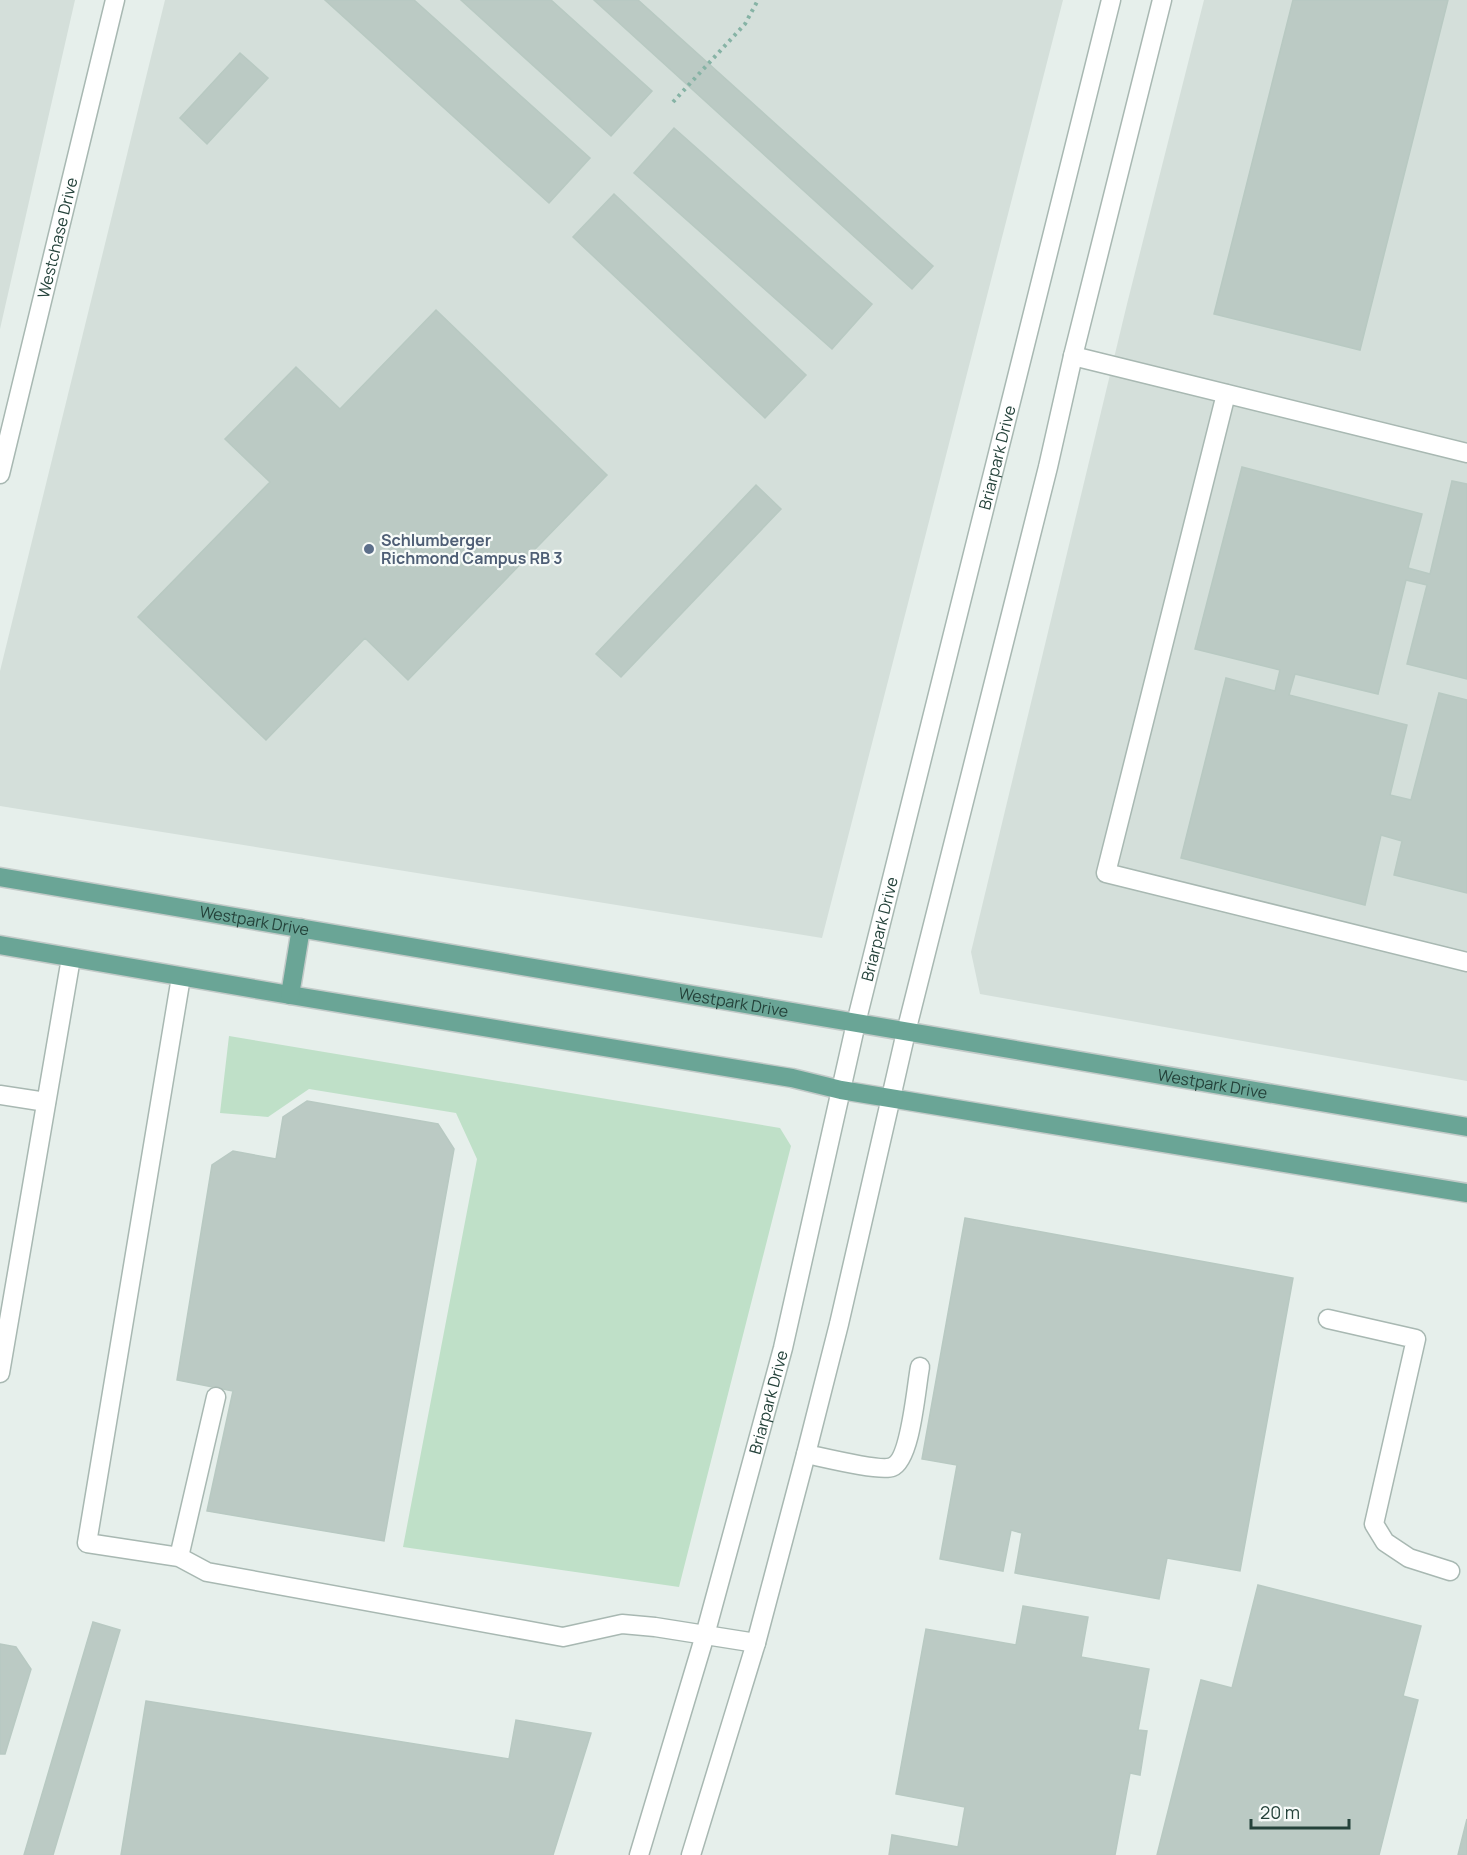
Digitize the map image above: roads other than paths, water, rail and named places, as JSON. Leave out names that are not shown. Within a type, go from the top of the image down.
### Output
[{"type":"main road","name":"Westpark Drive","points":[[0,877],[1467,1127]]},
{"type":"main road","points":[[290,995],[301,928]]},
{"type":"main road","points":[[0,945],[792,1078],[842,1090],[1467,1193]]},
{"type":"street","name":"Westchase Drive","points":[[0,474],[115,0]]},
{"type":"street","name":"Briarpark Drive","points":[[639,1855],[705,1635],[783,1348],[856,1023],[1111,0]]},
{"type":"street","points":[[691,1855],[756,1643],[842,1313],[906,1032],[1162,0]]},
{"type":"street","points":[[1073,356],[1467,453]]},
{"type":"street","points":[[1227,394],[1106,873],[1467,962]]},
{"type":"street","points":[[0,1373],[71,958]]},
{"type":"street","points":[[181,977],[87,1543],[179,1557],[207,1572],[563,1637],[622,1624],[756,1643]]},
{"type":"street","points":[[0,1095],[46,1102]]},
{"type":"street","points":[[1328,1319],[1416,1340],[1374,1524],[1385,1542],[1409,1558],[1450,1571]]},
{"type":"street","points":[[806,1454],[873,1467],[891,1468],[899,1463],[907,1446],[920,1367]]},
{"type":"street","points":[[179,1557],[216,1396]]},
{"type":"place","name":"Schlumberger Richmond Campus RB 3","points":[[369,549]]}]
